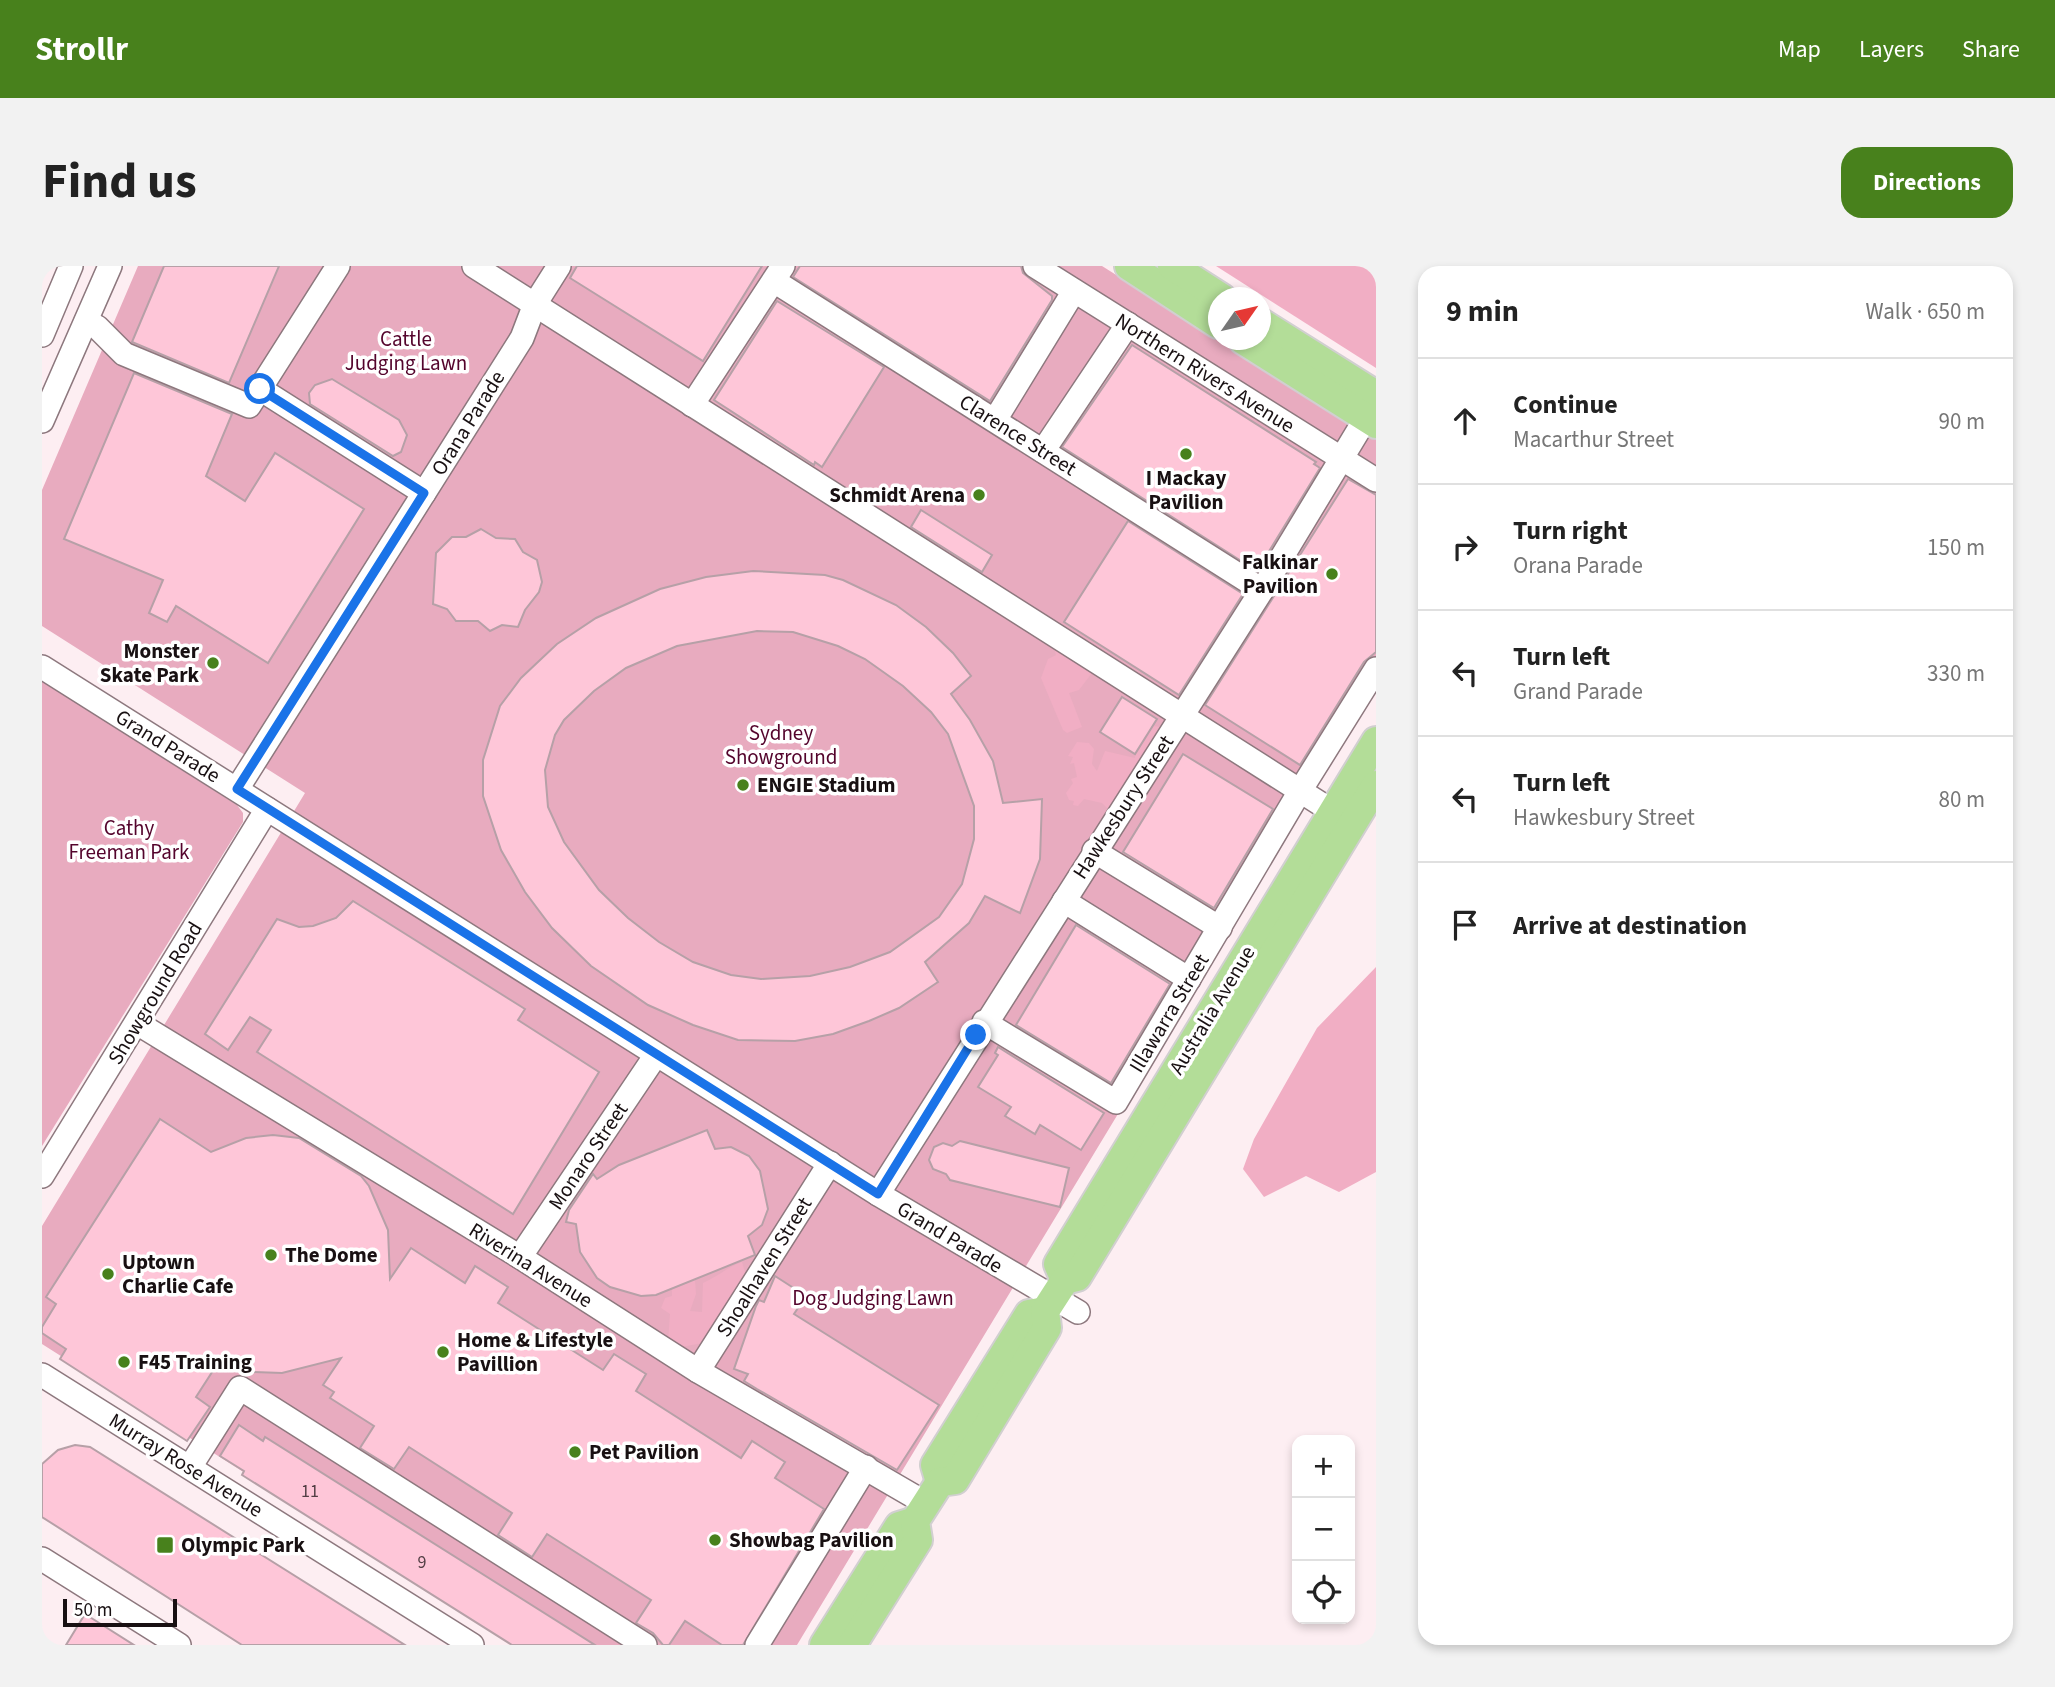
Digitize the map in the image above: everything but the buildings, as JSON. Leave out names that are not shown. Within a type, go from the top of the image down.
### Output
[{"type":"main road","points":[[1129,266],[1208,317]]},
{"type":"main road","points":[[1172,266],[1208,289]]},
{"type":"main road","points":[[1271,330],[1374,409]]},
{"type":"main road","points":[[1262,350],[1374,409]]},
{"type":"main road","name":"Australia Avenue","points":[[1054,1296],[1077,1277],[1124,1202],[1324,806],[1376,741]]},
{"type":"main road","name":"Australia Avenue","points":[[1324,806],[1376,785]]},
{"type":"main road","points":[[824,1645],[899,1527],[955,1480],[1048,1328],[1054,1296]]},
{"type":"main road","points":[[852,1645],[918,1540],[928,1502]]},
{"type":"street","points":[[42,335],[72,266]]},
{"type":"street","points":[[42,421],[110,266]]},
{"type":"street","points":[[255,397],[338,266]]},
{"type":"street","points":[[474,266],[1324,806]]},
{"type":"street","name":"Orana Parade","points":[[237,789],[522,338],[535,304],[559,266]]},
{"type":"street","name":"Northern Rivers Avenue","points":[[1035,266],[1376,480]]},
{"type":"street","points":[[692,405],[778,273]]},
{"type":"street","name":"Clarence Street","points":[[778,273],[995,420],[1262,590]]},
{"type":"street","points":[[995,420],[1074,291]]},
{"type":"street","points":[[86,322],[97,327],[124,354],[255,397],[424,493]]},
{"type":"street","points":[[1043,451],[1128,324]]},
{"type":"street","name":"Hawkesbury Street","points":[[878,1194],[984,1022],[1183,715],[1374,409]]},
{"type":"street","name":"Grand Parade","points":[[42,667],[878,1194],[1078,1312]]},
{"type":"street","name":"Illawarra Street","points":[[984,1022],[1116,1102],[1220,928],[1324,806],[1376,669]]},
{"type":"street","name":"Showground Road","points":[[42,1176],[267,808]]},
{"type":"street","points":[[1094,851],[1220,928]]},
{"type":"street","points":[[1064,901],[1189,979]]},
{"type":"street","name":"Riverina Avenue","points":[[137,1023],[520,1257],[698,1371],[928,1502]]},
{"type":"street","name":"Monaro Street","points":[[520,1257],[656,1055]]},
{"type":"street","name":"Shoalhaven Street","points":[[698,1371],[830,1163]]},
{"type":"street","name":"Murray Rose Avenue","points":[[42,1375],[472,1645]]},
{"type":"street","points":[[190,1467],[240,1388],[645,1645]]},
{"type":"street","points":[[757,1645],[866,1467]]},
{"type":"street","points":[[42,1559],[179,1645]]},
{"type":"green space","name":"Sydney Showground","points":[[138,266],[1102,266],[1208,333],[1208,350],[1235,350],[1376,439],[1376,687],[797,1645],[516,1645],[42,1344],[42,1226],[305,793],[42,626],[42,490]]},
{"type":"green space","name":"Cathy Freeman Park","points":[[42,681],[237,805],[243,813],[243,822],[42,1146]]},
{"type":"shaded area","points":[[1216,266],[1376,266],[1376,368],[1271,301],[1271,287],[1249,287]]},
{"type":"shaded area","points":[[1065,647],[1095,669],[1079,690],[1069,693],[1082,727],[1067,733],[1063,730],[1041,678],[1048,659],[1056,655],[1055,651]]},
{"type":"shaded area","points":[[1153,726],[1170,728],[1112,813],[1102,803],[1084,799],[1078,806],[1073,805],[1074,801],[1069,800],[1066,793],[1073,783],[1071,779],[1077,777],[1074,763],[1070,764],[1073,757],[1068,756],[1077,742],[1089,743],[1094,749],[1092,764],[1097,771],[1105,751],[1135,758],[1134,743]]},
{"type":"shaded area","points":[[1376,967],[1376,1172],[1339,1192],[1306,1176],[1264,1197],[1243,1169],[1254,1139],[1317,1028]]},
{"type":"shaded area","points":[[742,1262],[747,1279],[708,1342],[681,1347],[668,1342],[670,1314],[661,1308],[665,1298],[672,1296],[672,1289],[695,1280],[696,1294],[690,1311],[702,1312],[703,1283]]},
{"type":"place","name":"I Mackay Pavilion","points":[[1186,454]]},
{"type":"place","name":"Schmidt Arena","points":[[979,495]]},
{"type":"place","name":"Falkinar Pavilion","points":[[1332,574]]},
{"type":"place","name":"Monster Skate Park","points":[[213,663]]},
{"type":"place","name":"ENGIE Stadium","points":[[743,785]]},
{"type":"place","name":"The Dome","points":[[271,1255]]},
{"type":"place","name":"Uptown Charlie Cafe","points":[[108,1274]]},
{"type":"place","name":"Home & Lifestyle Pavillion","points":[[443,1352]]},
{"type":"place","name":"F45 Training","points":[[124,1362]]},
{"type":"place","name":"Pet Pavilion","points":[[575,1452]]},
{"type":"place","name":"Showbag Pavilion","points":[[715,1540]]},
{"type":"place","name":"Olympic Park","points":[[165,1545]]},
{"type":"route","points":[[260,389],[424,493],[237,789],[878,1194],[976,1035]]},
{"type":"park label","name":"Cattle Judging Lawn","points":[[406,351]]},
{"type":"park label","name":"Dog Judging Lawn","points":[[873,1298]]}]
